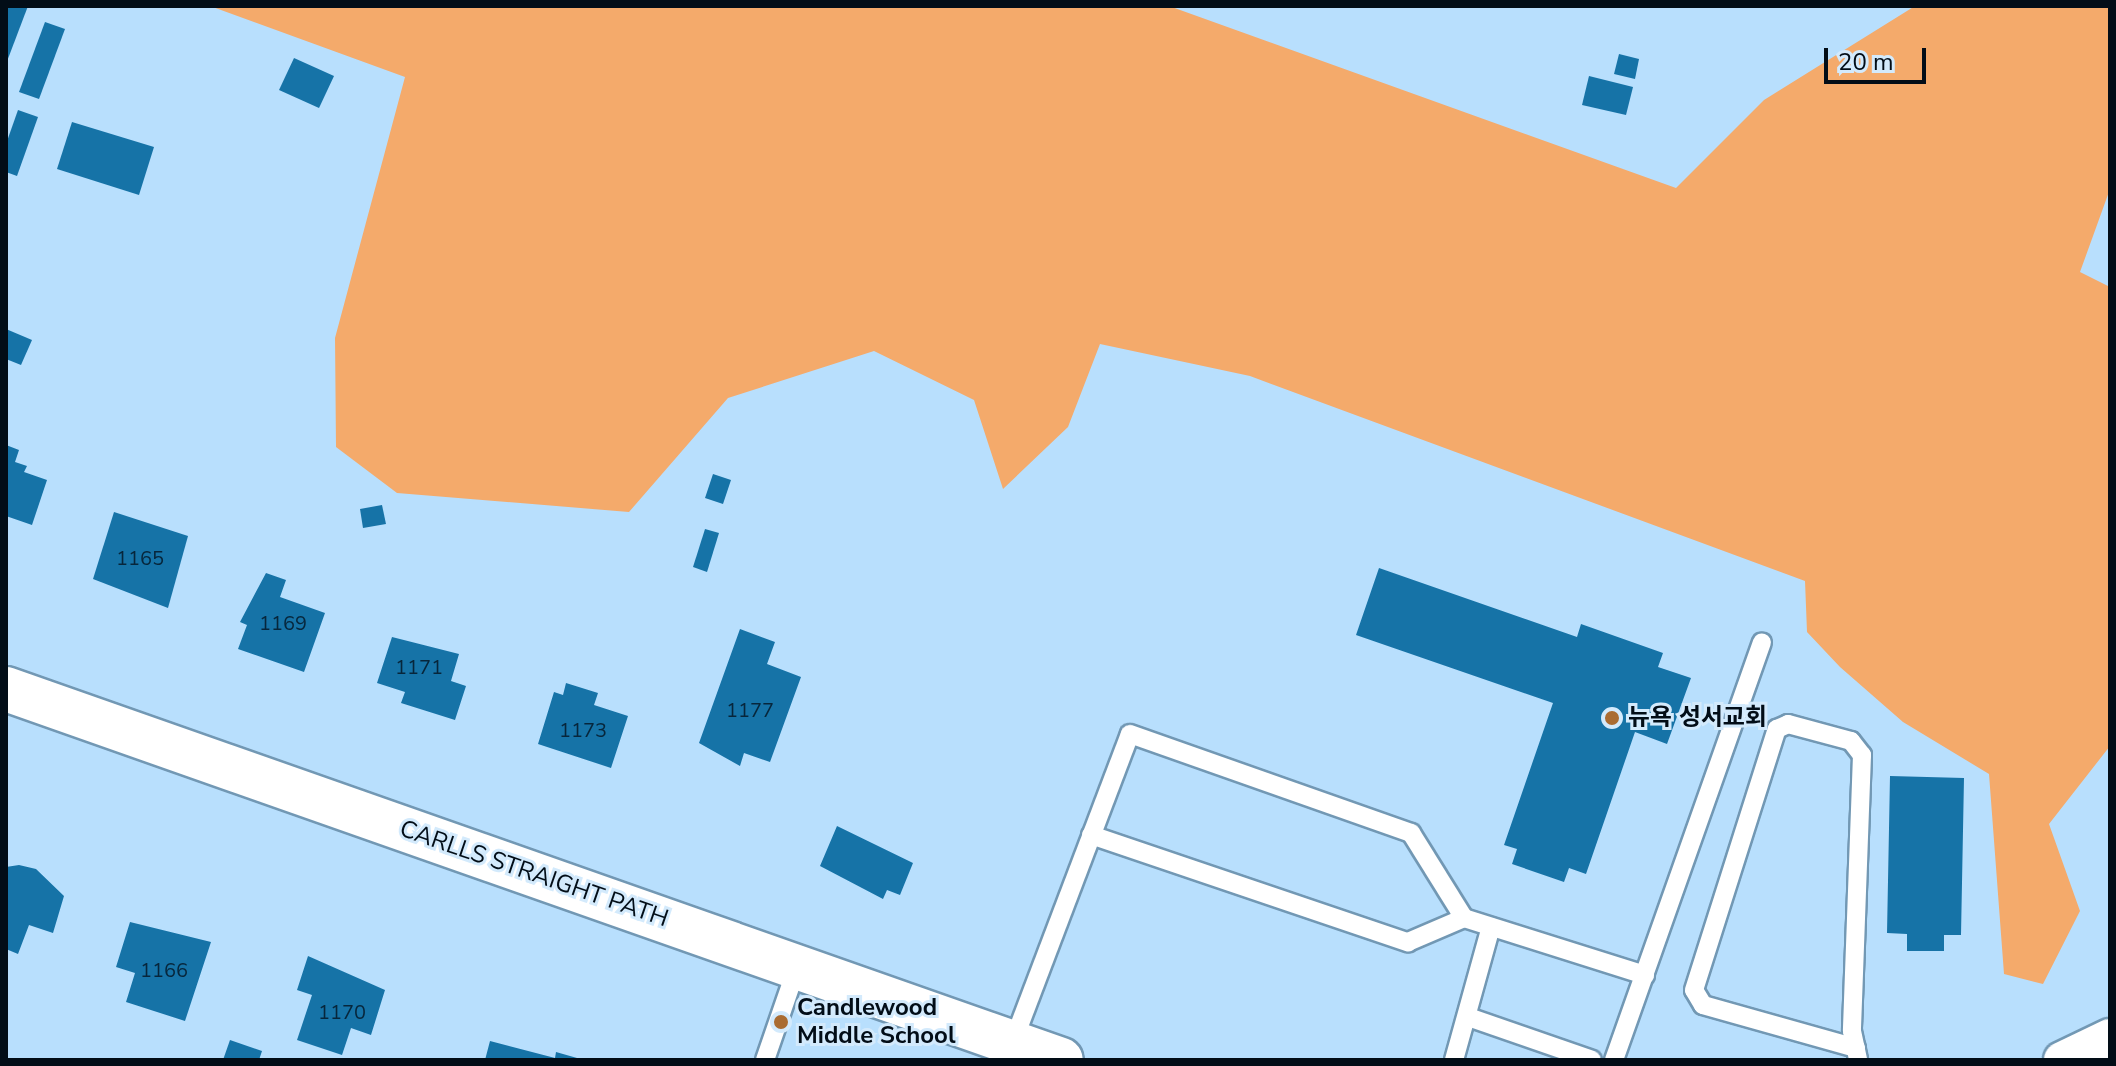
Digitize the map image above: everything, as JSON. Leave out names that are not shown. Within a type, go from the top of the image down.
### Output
[{"type":"street","name":"CARLLS STRAIGHT PATH","points":[[6,689],[797,967],[1009,1051],[1061,1060]]},
{"type":"street","points":[[2062,1060],[2110,1037]]},
{"type":"lane","points":[[1614,1060],[1762,642]]},
{"type":"lane","points":[[1788,724],[1851,741],[1862,755],[1857,1054],[1703,1005],[1694,990],[1777,729],[1788,724]]},
{"type":"lane","points":[[1009,1051],[1130,734],[1411,833],[1464,918],[1645,975]]},
{"type":"lane","points":[[1091,835],[1408,942],[1464,918]]},
{"type":"lane","points":[[1454,1060],[1471,1018],[1491,927]]},
{"type":"lane","points":[[765,1060],[797,967]]},
{"type":"lane","points":[[1471,1018],[1592,1060]]},
{"type":"shaded area","points":[[210,6],[1169,6],[1676,188],[1764,100],[1915,6],[2110,6],[2110,189],[2080,272],[2110,287],[2110,746],[2049,824],[2080,911],[2043,984],[2004,974],[1989,774],[1903,722],[1840,667],[1807,632],[1805,581],[1250,376],[1100,344],[1068,427],[1003,489],[974,400],[874,351],[728,398],[629,512],[397,493],[336,447],[335,338],[405,77]]},
{"type":"building","points":[[6,6],[28,6],[6,64]]},
{"type":"building","points":[[45,22],[65,29],[39,99],[19,92]]},
{"type":"building","points":[[1619,54],[1639,59],[1635,79],[1614,74]]},
{"type":"building","points":[[294,58],[334,76],[319,108],[279,90]]},
{"type":"building","points":[[1589,76],[1633,87],[1626,115],[1582,105]]},
{"type":"building","points":[[18,110],[38,117],[17,176],[6,172],[6,144]]},
{"type":"building","points":[[72,122],[154,147],[139,195],[57,169]]},
{"type":"building","points":[[6,329],[32,340],[21,365],[6,359]]},
{"type":"building","points":[[6,445],[19,450],[15,462],[27,466],[24,472],[47,480],[32,525],[6,516]]},
{"type":"building","points":[[713,474],[731,480],[723,504],[705,498]]},
{"type":"building","points":[[382,505],[386,524],[363,528],[360,509]]},
{"type":"building","points":[[114,512],[188,536],[168,608],[93,579]]},
{"type":"building","points":[[705,529],[719,533],[707,572],[693,567]]},
{"type":"building","name":"뉴욕 성서교회","points":[[1379,568],[1577,637],[1581,624],[1663,653],[1658,667],[1691,678],[1667,744],[1635,732],[1586,874],[1569,868],[1564,882],[1512,864],[1517,849],[1504,845],[1553,703],[1356,635]]},
{"type":"building","points":[[266,573],[286,580],[280,597],[325,613],[304,672],[238,649],[247,625],[240,622]]},
{"type":"building","points":[[740,629],[775,642],[767,664],[801,677],[770,762],[744,753],[740,766],[699,743]]},
{"type":"building","points":[[392,637],[459,654],[451,681],[466,686],[455,720],[401,703],[405,692],[377,683]]},
{"type":"building","points":[[566,683],[598,693],[594,705],[628,716],[611,768],[538,744],[554,692],[563,695]]},
{"type":"building","points":[[1890,776],[1964,778],[1961,935],[1944,935],[1944,951],[1907,951],[1907,934],[1887,933]]},
{"type":"building","points":[[837,826],[913,863],[900,895],[887,890],[883,899],[820,866]]},
{"type":"building","points":[[19,865],[36,869],[64,896],[53,933],[29,925],[18,954],[6,949],[6,867]]},
{"type":"building","points":[[130,922],[211,942],[185,1021],[126,1002],[135,973],[116,967]]},
{"type":"building","points":[[308,956],[385,990],[371,1035],[351,1028],[342,1055],[297,1040],[312,995],[297,990]]},
{"type":"building","points":[[230,1040],[262,1051],[259,1060],[223,1060]]},
{"type":"building","points":[[490,1041],[555,1058],[556,1052],[584,1060],[485,1060]]},
{"type":"place","name":"뉴욕 성서교회","points":[[1612,718]]},
{"type":"place","name":"Candlewood Middle School","points":[[781,1022]]}]
